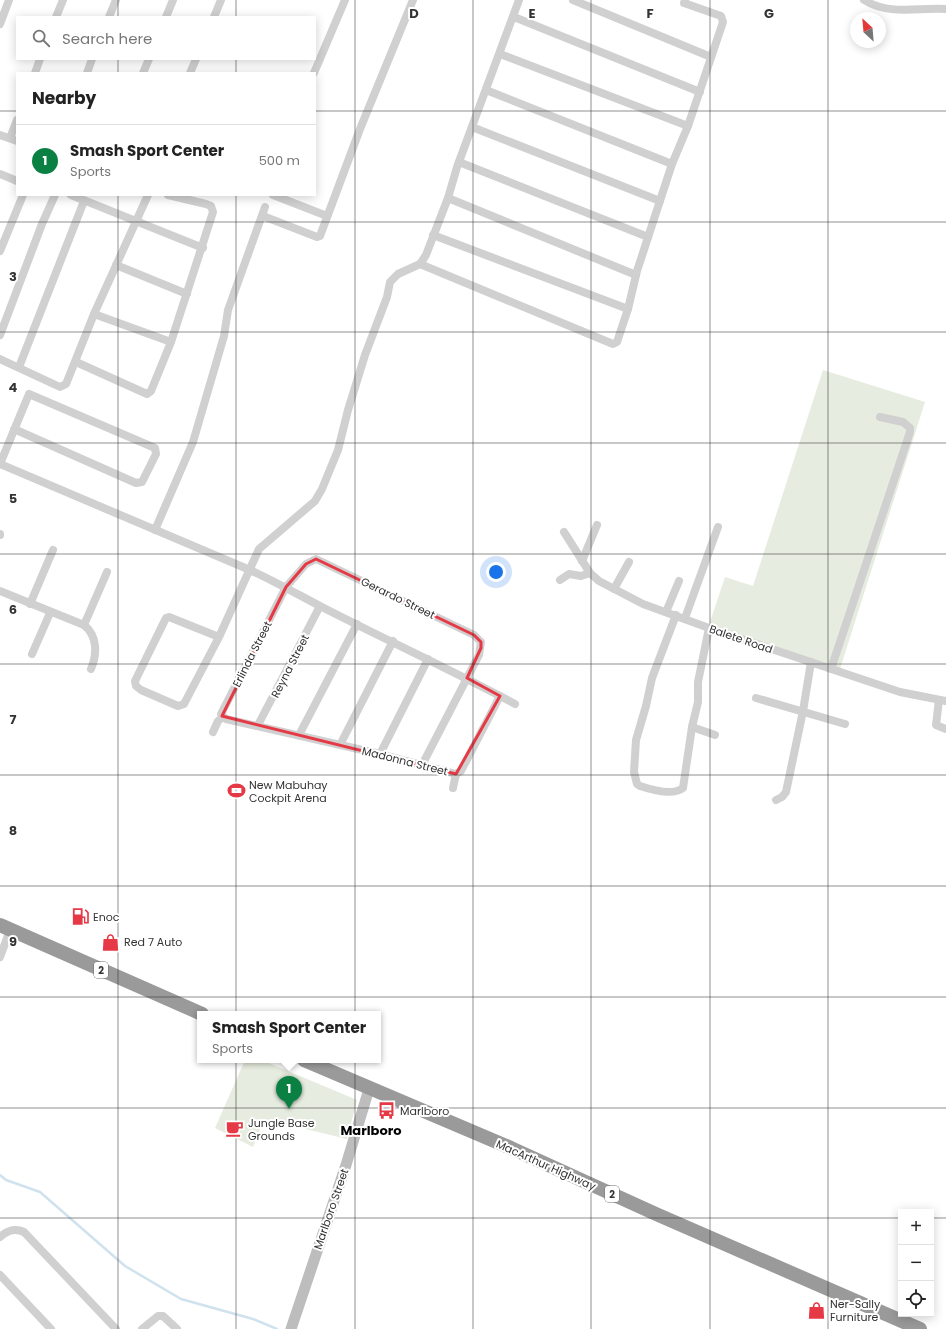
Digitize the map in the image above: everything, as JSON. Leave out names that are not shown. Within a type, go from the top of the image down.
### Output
[{"type":"highway","name":"2","points":[[5,928],[197,1012]]},
{"type":"highway","name":"MacArthur Highway","points":[[311,1063],[517,1151],[660,1216],[920,1329]]},
{"type":"street","points":[[0,24],[9,0]]},
{"type":"street","points":[[56,16],[63,0]]},
{"type":"street","points":[[109,16],[116,0]]},
{"type":"street","points":[[166,16],[173,0]]},
{"type":"street","points":[[214,16],[221,0]]},
{"type":"street","points":[[314,72],[344,0]]},
{"type":"street","points":[[263,216],[317,237],[320,236],[362,123],[413,0]]},
{"type":"street","points":[[219,637],[167,617],[135,681],[136,686],[141,690],[178,706],[184,704],[219,637],[259,548],[315,501],[322,489],[338,450],[348,410],[365,355],[387,297],[390,282],[398,274],[420,264],[448,198],[459,162],[520,0]]},
{"type":"street","points":[[573,0],[711,57]]},
{"type":"street","points":[[864,0],[871,4],[891,9],[946,10]]},
{"type":"street","points":[[420,264],[613,344],[617,342],[628,308],[636,275],[672,164],[688,126],[724,22],[721,16],[682,1]]},
{"type":"street","points":[[514,17],[700,92]]},
{"type":"street","points":[[500,54],[688,126]]},
{"type":"street","points":[[35,72],[40,60]]},
{"type":"street","points":[[87,72],[92,60]]},
{"type":"street","points":[[143,72],[148,60]]},
{"type":"street","points":[[190,72],[196,60]]},
{"type":"street","points":[[486,90],[672,164]]},
{"type":"street","points":[[0,135],[14,140],[16,127]]},
{"type":"street","points":[[472,127],[660,201]]},
{"type":"street","points":[[459,162],[648,237]]},
{"type":"street","points":[[0,174],[16,181]]},
{"type":"street","points":[[0,250],[23,196]]},
{"type":"street","points":[[0,335],[42,224],[55,196]]},
{"type":"street","points":[[73,196],[203,248]]},
{"type":"street","points":[[0,359],[19,366],[60,387],[66,384],[94,314],[148,196]]},
{"type":"street","points":[[76,362],[149,394],[171,342],[203,248],[213,212],[210,206],[193,198],[176,196]]},
{"type":"street","points":[[276,196],[327,216]]},
{"type":"street","points":[[448,198],[636,275]]},
{"type":"street","points":[[19,366],[84,201]]},
{"type":"street","points":[[155,530],[193,442],[224,336],[228,310],[265,207]]},
{"type":"street","points":[[433,235],[628,308]]},
{"type":"street","points":[[116,265],[187,294]]},
{"type":"street","points":[[94,314],[171,342]]},
{"type":"street","points":[[14,429],[136,484],[142,482],[156,454],[155,448],[28,394],[14,429],[0,464],[250,570],[467,678],[515,704]]},
{"type":"street","points":[[831,669],[910,432],[910,428],[903,422],[880,417]]},
{"type":"street","points":[[582,560],[597,525]]},
{"type":"street","points":[[685,618],[718,527]]},
{"type":"street","name":"Balete Road","points":[[564,532],[590,573],[599,581],[643,604],[709,628],[900,692],[942,700]]},
{"type":"street","points":[[30,604],[53,550]]},
{"type":"street","name":"Gerardo Street","points":[[286,587],[306,564],[316,559],[474,635],[481,642],[481,648],[467,678]]},
{"type":"street","points":[[614,589],[629,562]]},
{"type":"street","points":[[84,626],[107,572]]},
{"type":"street","points":[[560,580],[569,574],[581,576],[590,573]]},
{"type":"street","points":[[666,612],[679,580]]},
{"type":"street","name":"Erlinda Street","points":[[224,718],[221,714],[286,587]]},
{"type":"street","points":[[0,591],[84,626],[90,630],[94,641],[95,656],[91,669]]},
{"type":"street","name":"Reyna Street","points":[[258,725],[320,606]]},
{"type":"street","points":[[32,654],[50,613]]},
{"type":"street","points":[[676,615],[652,678],[636,740],[634,772],[637,784],[660,791],[679,790],[683,788],[692,727],[698,702],[698,682],[709,628]]},
{"type":"street","points":[[299,735],[357,624]]},
{"type":"street","points":[[340,745],[393,641]]},
{"type":"street","points":[[380,754],[428,659]]},
{"type":"street","points":[[776,800],[782,797],[786,792],[803,711],[811,662]]},
{"type":"street","points":[[422,765],[467,678]]},
{"type":"street","name":"Madonna Street","points":[[224,718],[380,754],[456,774],[461,771],[500,696]]},
{"type":"street","points":[[756,698],[845,724]]},
{"type":"street","points":[[942,700],[936,725],[946,729]]},
{"type":"street","points":[[213,732],[218,721],[224,718]]},
{"type":"street","points":[[692,727],[715,735]]},
{"type":"street","points":[[452,788],[456,774]]},
{"type":"street","points":[[0,957],[5,928]]},
{"type":"street","name":"Marlboro Street","points":[[291,1328],[346,1165],[369,1089]]},
{"type":"street","points":[[0,1237],[8,1231],[15,1230],[24,1232],[116,1329]]},
{"type":"street","points":[[0,1275],[52,1329]]},
{"type":"street","points":[[142,1329],[158,1316],[163,1316],[177,1329]]},
{"type":"highlighted area","points":[[316,559],[474,635],[481,642],[481,648],[467,678],[500,696],[456,774],[222,716],[286,587],[306,564]]},
{"type":"shaded area","points":[[823,370],[925,402],[839,672],[707,631],[725,577],[753,586]]},
{"type":"shaded area","points":[[244,1063],[269,1063],[357,1100],[347,1139],[264,1119],[253,1147],[215,1128]]},
{"type":"waterway","points":[[0,1175],[6,1180],[40,1192],[125,1266],[181,1299],[253,1319],[277,1329]]},
{"type":"place","name":"New Mabuhay Cockpit Arena","points":[[236,791]]},
{"type":"place","name":"Enoc","points":[[80,917]]},
{"type":"place","name":"Red 7 Auto","points":[[111,942]]},
{"type":"place","name":"Smash Sport Center","points":[[289,1109]]},
{"type":"place","name":"Marlboro","points":[[387,1111]]},
{"type":"place","name":"Jungle Base Grounds","points":[[235,1129]]},
{"type":"place","name":"Ner-Sally Furniture","points":[[817,1310]]},
{"type":"district","name":"Marlboro","points":[[371,1130]]}]
